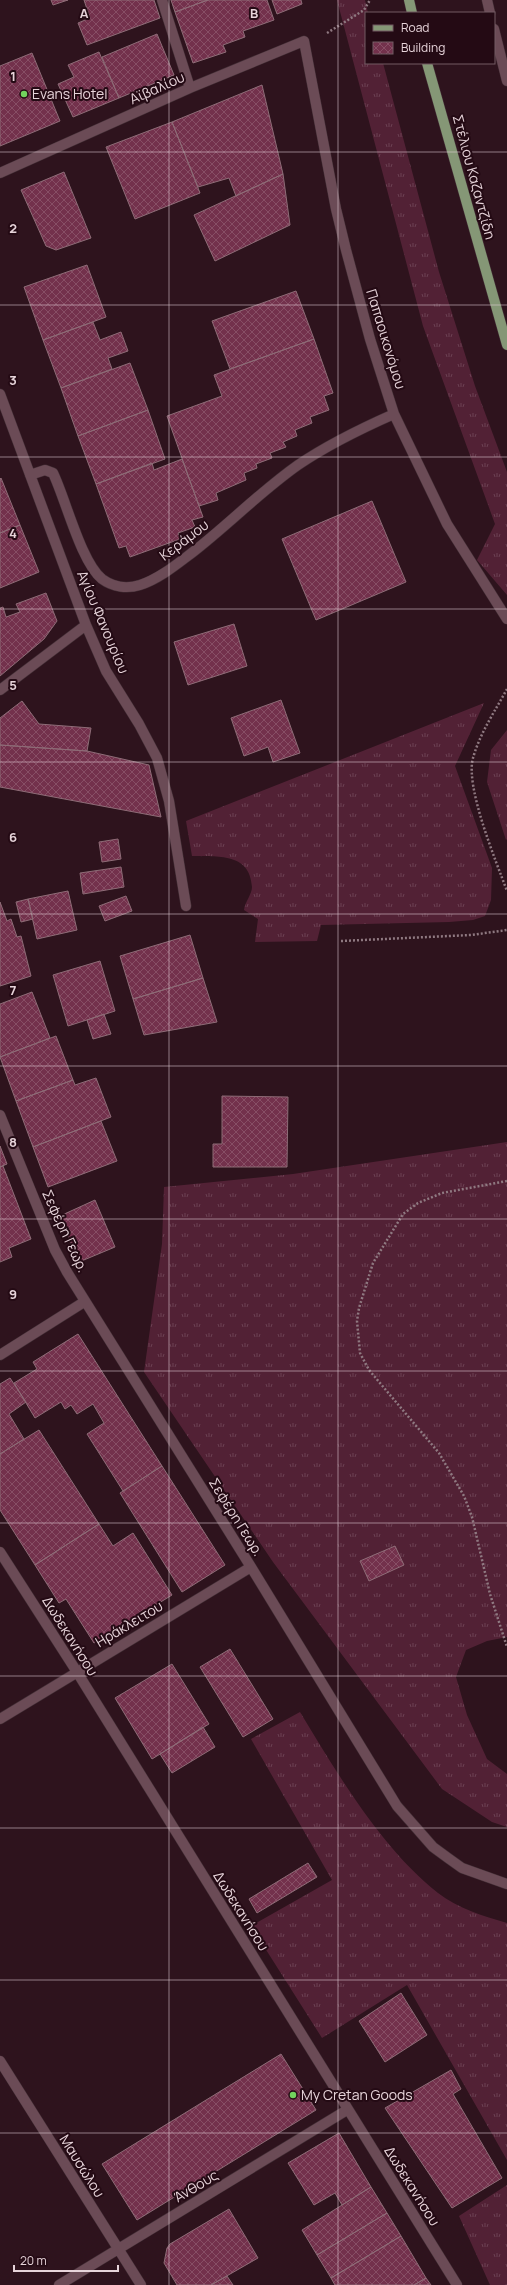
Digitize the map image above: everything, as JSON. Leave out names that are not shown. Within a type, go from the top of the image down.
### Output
[{"type":"main road","points":[[409,0],[412,12]]},
{"type":"main road","name":"Στέλιου Καζαντζίδη","points":[[427,64],[507,345]]},
{"type":"street","points":[[162,0],[190,88]]},
{"type":"street","points":[[487,0],[490,12]]},
{"type":"street","points":[[495,33],[507,81]]},
{"type":"street","name":"Αϊβαλίου","points":[[0,173],[190,88],[304,41]]},
{"type":"street","name":"Παπαοικονόμου","points":[[304,41],[343,236],[368,332],[394,414],[447,524],[507,619]]},
{"type":"street","name":"Αγίου Φανουρίου","points":[[0,394],[86,625],[106,671],[139,724],[157,758],[169,801],[186,906]]},
{"type":"street","name":"Κεράμου","points":[[30,475],[45,470],[53,473],[91,566],[98,575],[111,584],[133,587],[146,582],[176,565],[297,466],[321,450],[344,437],[394,414]]},
{"type":"street","points":[[0,690],[86,625]]},
{"type":"street","name":"Σεφέρη Γεωρ.","points":[[0,1115],[55,1250],[84,1302],[251,1567],[397,1806],[433,1847],[462,1868],[507,1884]]},
{"type":"street","points":[[0,1355],[84,1302]]},
{"type":"street","name":"Δωδεκανήσου","points":[[0,1552],[77,1672],[347,2110],[457,2285]]},
{"type":"street","name":"Ηράκλειτου","points":[[0,1719],[251,1567]]},
{"type":"street","name":"Μαυσώλου","points":[[0,2061],[140,2285]]},
{"type":"street","name":"Άνθους","points":[[59,2285],[347,2110]]},
{"type":"path","points":[[304,41],[333,31],[364,10],[370,0]]},
{"type":"path","points":[[507,689],[481,737],[472,768],[478,804],[507,891]]},
{"type":"path","points":[[341,941],[472,935],[507,930]]},
{"type":"path","points":[[507,1181],[442,1193],[418,1203],[403,1214],[374,1263],[359,1308],[357,1322],[360,1353],[369,1370],[439,1453],[464,1496],[472,1517],[490,1594],[507,1647]]},
{"type":"green space","points":[[337,0],[365,0],[368,12],[365,12],[365,64],[383,64],[439,272],[475,386],[507,472],[507,595],[477,560],[495,524],[423,326]]},
{"type":"green space","points":[[484,703],[455,766],[492,868],[491,900],[485,916],[473,920],[449,922],[321,925],[317,941],[255,942],[258,919],[244,910],[252,887],[250,876],[239,862],[231,859],[212,856],[192,856],[186,821]]},
{"type":"green space","points":[[507,730],[506,840],[487,782],[491,750]]},
{"type":"green space","points":[[507,1142],[507,1637],[487,1641],[466,1650],[456,1677],[467,1715],[487,1759],[507,1774],[507,1827],[492,1822],[442,1789],[273,1562],[144,1372],[162,1244],[164,1187],[293,1174]]},
{"type":"green space","points":[[300,1712],[329,1760],[379,1832],[417,1875],[438,1893],[453,1903],[507,1923],[507,2160],[407,1985],[322,2038],[251,1926],[332,1880],[251,1739]]},
{"type":"green space","points":[[507,2185],[507,2285],[490,2285],[459,2216]]},
{"type":"building","points":[[51,0],[68,0],[53,5]]},
{"type":"building","points":[[84,0],[154,0],[160,18],[87,45],[78,23],[90,18]]},
{"type":"building","points":[[171,0],[208,0],[175,12]]},
{"type":"building","points":[[208,0],[267,0],[274,20],[243,31],[245,37],[223,45],[226,52],[193,63],[175,12]]},
{"type":"building","points":[[272,0],[301,0],[302,4],[277,14]]},
{"type":"building","points":[[157,34],[174,75],[119,98],[102,57]]},
{"type":"building","points":[[99,52],[119,98],[73,117],[58,84],[74,77],[68,65]]},
{"type":"building","name":"Evans Hotel","points":[[32,53],[60,121],[0,146],[0,66]]},
{"type":"building","points":[[262,85],[283,174],[236,196],[229,178],[198,187],[172,122]]},
{"type":"building","points":[[172,122],[200,193],[135,219],[106,147]]},
{"type":"building","points":[[64,172],[91,238],[56,250],[46,246],[21,190]]},
{"type":"building","points":[[283,174],[290,225],[215,261],[194,215]]},
{"type":"building","points":[[87,265],[106,317],[43,340],[24,287]]},
{"type":"building","points":[[296,291],[314,339],[230,369],[212,321]]},
{"type":"building","points":[[93,322],[100,340],[121,332],[128,351],[108,358],[112,369],[61,388],[43,340]]},
{"type":"building","points":[[314,339],[333,393],[324,396],[329,410],[310,417],[312,423],[295,430],[297,436],[283,442],[286,447],[270,453],[272,458],[256,464],[257,468],[244,473],[246,480],[216,493],[218,500],[199,506],[167,416],[222,396],[214,375]]},
{"type":"building","points":[[130,363],[148,410],[78,436],[61,388]]},
{"type":"building","points":[[148,410],[165,459],[96,484],[78,436]]},
{"type":"building","points":[[182,459],[203,517],[192,520],[195,527],[178,533],[180,539],[130,557],[126,546],[119,548],[96,484],[152,463],[154,470]]},
{"type":"building","points":[[1,478],[20,525],[0,533],[0,479]]},
{"type":"building","points":[[372,501],[406,582],[316,620],[282,539]]},
{"type":"building","points":[[20,525],[39,572],[0,588],[0,533]]},
{"type":"building","points":[[46,593],[57,621],[44,639],[0,676],[0,608],[3,607],[6,617],[20,612],[16,604]]},
{"type":"building","points":[[234,624],[247,666],[188,685],[174,642]]},
{"type":"building","points":[[281,700],[300,753],[273,762],[268,747],[244,756],[231,718]]},
{"type":"building","points":[[22,701],[39,724],[91,728],[87,751],[0,745],[0,718]]},
{"type":"building","points":[[0,745],[87,751],[149,765],[161,817],[0,787]]},
{"type":"building","points":[[118,839],[121,859],[102,862],[99,842]]},
{"type":"building","points":[[121,867],[124,887],[83,894],[80,873]]},
{"type":"building","points":[[68,891],[77,930],[37,939],[28,899]]},
{"type":"building","points":[[126,896],[132,911],[105,921],[99,906]]},
{"type":"building","points":[[28,899],[33,919],[21,922],[16,902]]},
{"type":"building","points":[[0,902],[7,921],[11,919],[17,937],[21,936],[31,976],[0,986]]},
{"type":"building","points":[[190,935],[203,978],[133,999],[120,956]]},
{"type":"building","points":[[100,961],[115,1011],[68,1026],[53,975]]},
{"type":"building","points":[[203,978],[217,1022],[144,1035],[133,999]]},
{"type":"building","points":[[32,992],[50,1038],[0,1057],[0,1004]]},
{"type":"building","points":[[104,1014],[111,1034],[93,1039],[87,1020]]},
{"type":"building","points":[[56,1036],[73,1080],[16,1101],[0,1057]]},
{"type":"building","points":[[96,1078],[111,1117],[33,1147],[16,1101],[73,1080],[75,1085]]},
{"type":"building","points":[[222,1096],[288,1097],[287,1167],[213,1167],[213,1144],[222,1144]]},
{"type":"building","points":[[101,1121],[117,1161],[48,1187],[33,1147]]},
{"type":"building","points":[[0,1146],[7,1164],[0,1167]]},
{"type":"building","points":[[3,1166],[31,1239],[9,1248],[12,1257],[0,1262],[0,1167]]},
{"type":"building","points":[[95,1200],[115,1247],[79,1262],[60,1216]]},
{"type":"building","points":[[78,1334],[162,1466],[123,1491],[87,1434],[104,1423],[93,1404],[77,1414],[71,1405],[65,1409],[61,1402],[35,1418],[14,1383],[37,1369],[33,1362]]},
{"type":"building","points":[[10,1378],[26,1402],[9,1414],[24,1439],[0,1454],[0,1384]]},
{"type":"building","points":[[39,1430],[99,1524],[35,1565],[0,1510],[0,1454]]},
{"type":"building","points":[[162,1466],[225,1565],[182,1592],[120,1493]]},
{"type":"building","points":[[99,1524],[113,1546],[133,1533],[172,1595],[94,1643],[66,1599],[59,1603],[35,1565]]},
{"type":"building","points":[[395,1546],[404,1565],[369,1581],[360,1561]]},
{"type":"building","points":[[230,1649],[273,1719],[243,1737],[200,1667]]},
{"type":"building","points":[[172,1664],[209,1724],[152,1759],[115,1698]]},
{"type":"building","points":[[203,1727],[215,1747],[172,1773],[160,1754]]},
{"type":"building","points":[[308,1863],[317,1877],[257,1913],[249,1899]]},
{"type":"building","points":[[401,1993],[427,2035],[385,2062],[359,2021]]},
{"type":"building","points":[[281,2054],[316,2110],[137,2220],[102,2164]]},
{"type":"building","points":[[451,2070],[461,2089],[453,2094],[502,2178],[452,2208],[385,2108]]},
{"type":"building","points":[[339,2133],[371,2187],[342,2205],[335,2193],[314,2205],[288,2163]]},
{"type":"building","points":[[371,2187],[387,2213],[317,2255],[302,2230]]},
{"type":"building","points":[[229,2209],[258,2258],[211,2285],[177,2285],[164,2263],[167,2248],[170,2244]]},
{"type":"building","points":[[387,2213],[401,2236],[331,2278],[317,2255]]},
{"type":"building","points":[[401,2236],[426,2278],[414,2285],[335,2285],[331,2278]]},
{"type":"building","points":[[227,2276],[233,2285],[211,2285]]},
{"type":"building","points":[[426,2278],[431,2285],[414,2285]]},
{"type":"place","name":"Evans Hotel","points":[[24,94]]},
{"type":"place","name":"My Cretan Goods","points":[[293,2095]]}]
